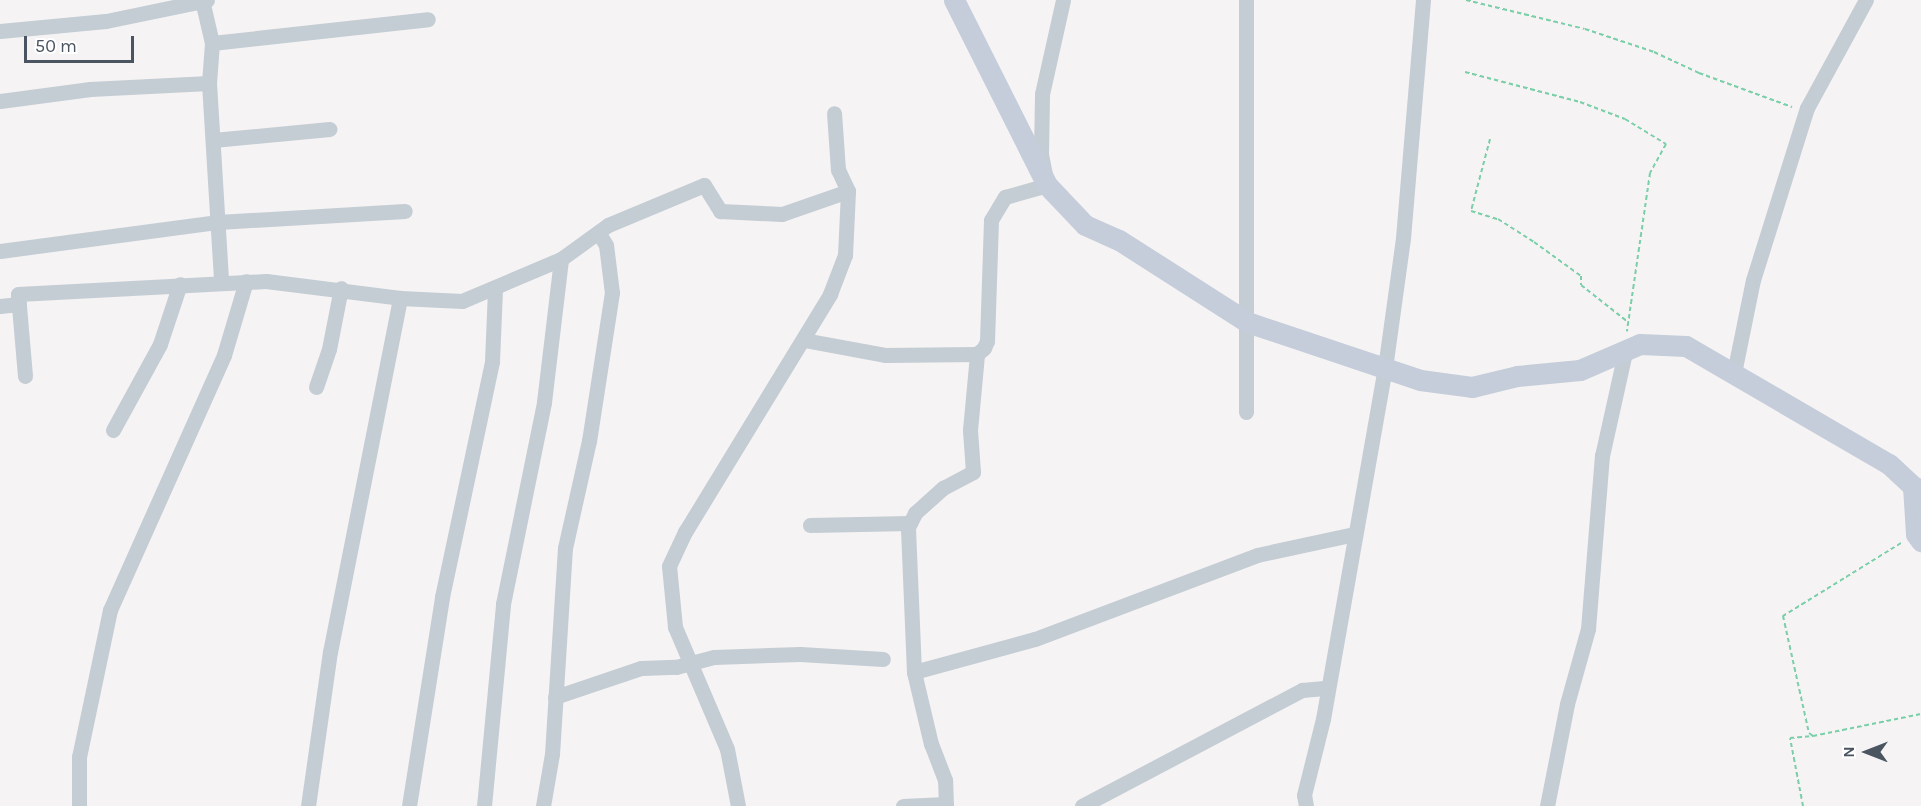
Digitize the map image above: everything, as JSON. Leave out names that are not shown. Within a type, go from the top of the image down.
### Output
[{"type":"street","points":[[954,0],[1047,185],[1085,225],[1129,247],[1247,322],[1420,380],[1472,387],[1518,376],[1580,370],[1640,344],[1686,346],[1912,477],[1919,537]]},
{"type":"street","points":[[1047,185],[1041,153],[1042,93],[1063,0]]},
{"type":"street","points":[[1246,0],[1246,412]]},
{"type":"street","points":[[1306,806],[1304,795],[1327,688],[1385,368],[1403,238],[1423,0]]},
{"type":"street","points":[[1734,373],[1753,280],[1805,113],[1866,0]]},
{"type":"street","points":[[0,31],[106,21],[204,1],[212,43],[209,82],[221,281]]},
{"type":"street","points":[[212,43],[428,19]]},
{"type":"street","points":[[0,101],[90,89],[209,82]]},
{"type":"street","points":[[738,806],[727,749],[675,627],[669,566],[686,531],[804,340],[830,294],[845,255],[848,192],[838,170],[834,113]]},
{"type":"street","points":[[213,140],[329,129]]},
{"type":"street","points":[[25,376],[18,294],[246,281],[341,288],[400,298],[462,301],[561,259],[598,232],[704,185],[720,211],[782,214],[848,192]]},
{"type":"street","points":[[903,806],[946,805],[945,780],[931,744],[914,672],[910,523],[915,513],[943,488],[974,472],[970,430],[977,354],[987,341],[991,220],[998,204],[1005,197],[1047,185]]},
{"type":"street","points":[[0,251],[218,222],[405,211]]},
{"type":"street","points":[[543,806],[552,754],[565,548],[590,441],[612,292],[606,245],[598,232]]},
{"type":"street","points":[[484,806],[503,604],[544,402],[561,259]]},
{"type":"street","points":[[79,806],[79,757],[110,610],[224,355],[246,281]]},
{"type":"street","points":[[112,430],[160,344],[180,284]]},
{"type":"street","points":[[316,387],[329,349],[341,288]]},
{"type":"street","points":[[409,806],[442,597],[492,361],[495,288]]},
{"type":"street","points":[[308,806],[330,652],[400,298]]},
{"type":"street","points":[[0,306],[19,304]]},
{"type":"street","points":[[804,340],[885,355],[977,354]]},
{"type":"street","points":[[1547,806],[1568,704],[1588,629],[1602,456],[1625,352]]},
{"type":"street","points":[[810,525],[910,523]]},
{"type":"street","points":[[914,672],[1035,639],[1257,555],[1354,534]]},
{"type":"street","points":[[555,697],[641,668],[691,664],[714,657],[758,654],[883,659]]},
{"type":"street","points":[[1082,806],[1302,690],[1327,688]]},
{"type":"path","points":[[1466,0],[1585,29],[1654,52],[1699,73],[1805,113]]},
{"type":"path","points":[[1465,72],[1580,102],[1625,119],[1666,144],[1650,173],[1625,352]]},
{"type":"path","points":[[1490,139],[1471,211],[1498,219],[1534,242],[1581,276],[1581,285],[1628,322]]},
{"type":"path","points":[[1813,736],[1809,733],[1784,616],[1919,537]]},
{"type":"path","points":[[1803,806],[1791,738],[1813,736],[1921,714]]}]
